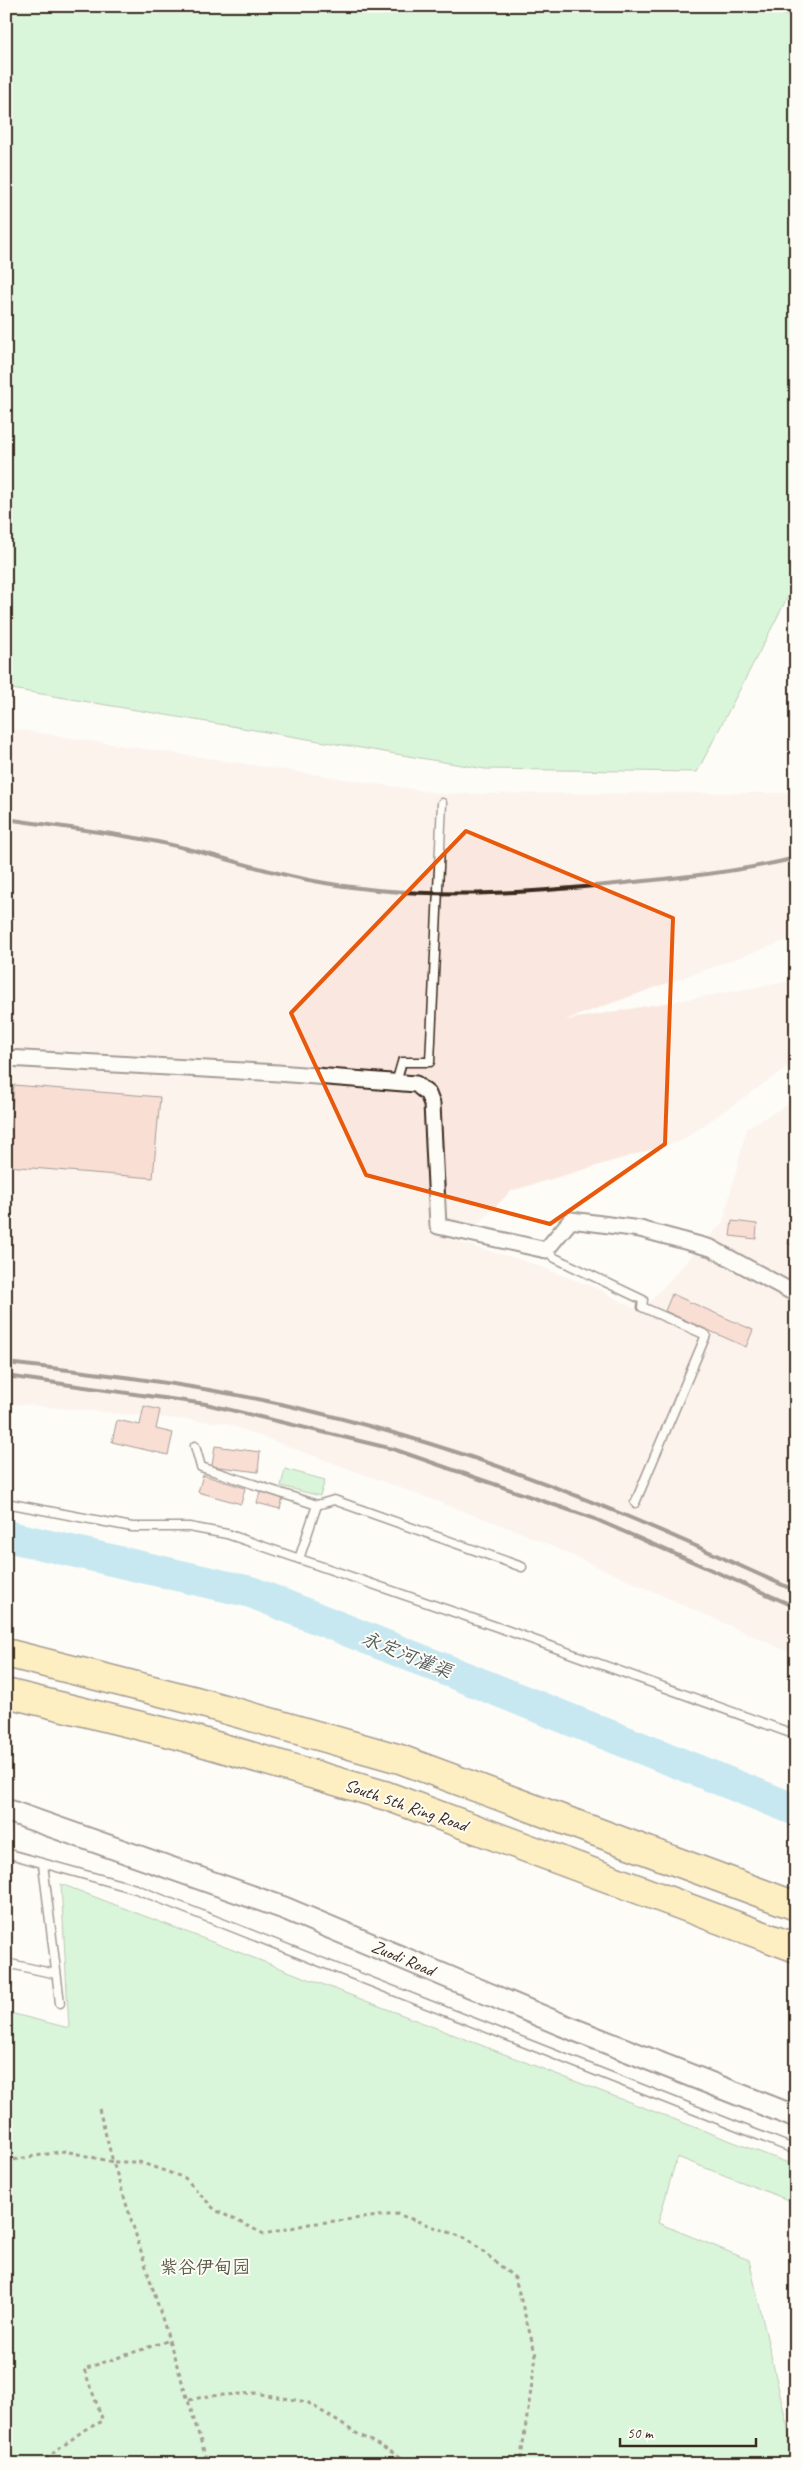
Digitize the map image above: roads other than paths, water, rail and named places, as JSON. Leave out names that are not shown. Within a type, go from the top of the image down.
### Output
[{"type":"highway","points":[[6,1653],[192,1700],[400,1759],[796,1906]]},
{"type":"highway","name":"South 5th Ring Road","points":[[6,1693],[178,1735],[387,1796],[796,1948]]},
{"type":"main road","name":"Zuodi Road","points":[[6,1810],[284,1908],[560,2024],[796,2117]]},
{"type":"street","points":[[786,6],[796,8]]},
{"type":"street","points":[[6,1058],[278,1073],[416,1084],[428,1094],[432,1104],[438,1226],[546,1250],[571,1220],[640,1230],[712,1248],[792,1289]]},
{"type":"lane","points":[[396,1083],[402,1062],[430,1062],[442,803]]},
{"type":"lane","points":[[546,1250],[555,1258],[643,1300],[642,1307],[706,1334],[634,1503]]},
{"type":"lane","points":[[195,1446],[201,1467],[317,1504],[334,1500],[522,1567]]},
{"type":"lane","points":[[6,1503],[132,1527],[189,1527],[227,1534],[506,1630],[796,1735]]},
{"type":"lane","points":[[299,1559],[317,1504]]},
{"type":"lane","points":[[6,1853],[136,1889],[796,2150]]},
{"type":"lane","points":[[43,1864],[60,2003]]},
{"type":"lane","points":[[6,1963],[56,1974]]},
{"type":"waterway","name":"永定河灌渠","points":[[6,1536],[251,1592],[796,1810]]},
{"type":"railway","points":[[6,819],[153,841],[270,871],[348,887],[427,893],[467,894],[586,887],[711,874],[796,858]]},
{"type":"railway","points":[[6,1363],[179,1385],[281,1404],[362,1424],[443,1448],[564,1491],[651,1526],[796,1591]]},
{"type":"railway","points":[[6,1376],[206,1404],[393,1449],[595,1519],[796,1607]]},
{"type":"park label","name":"紫谷伊甸园","points":[[205,2267]]}]
